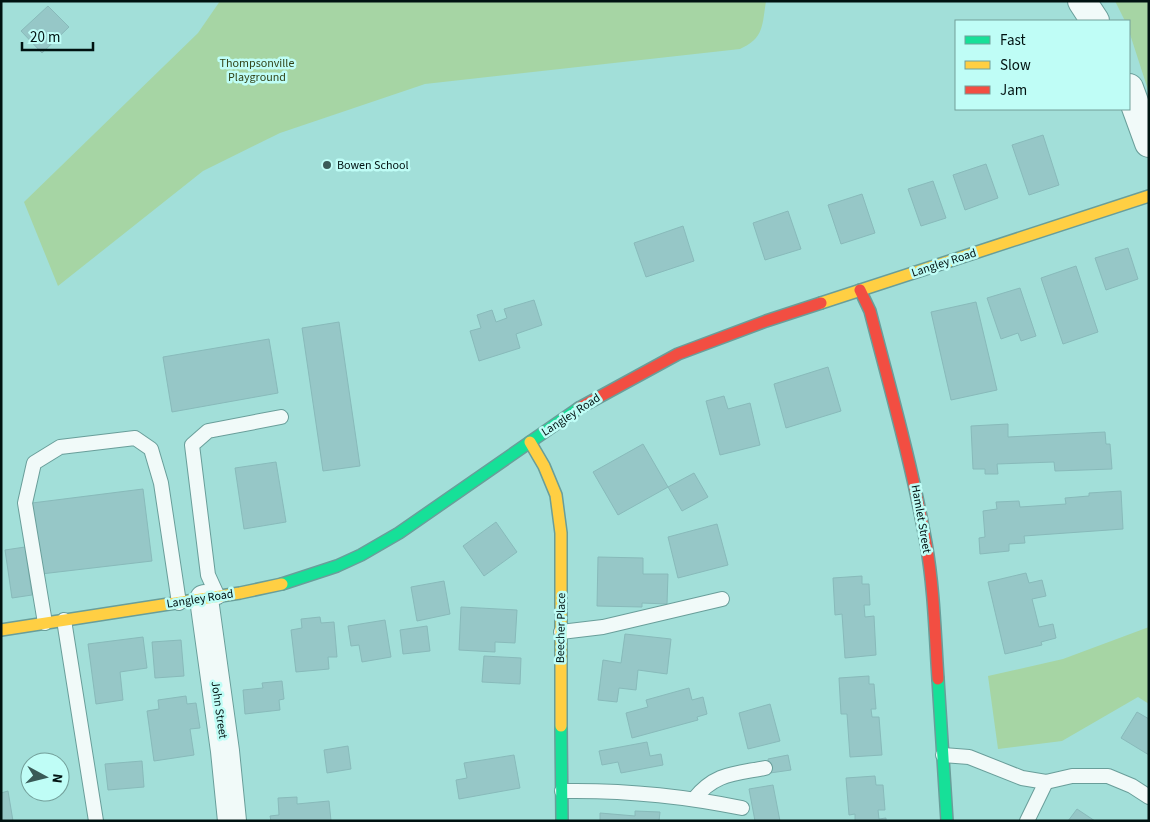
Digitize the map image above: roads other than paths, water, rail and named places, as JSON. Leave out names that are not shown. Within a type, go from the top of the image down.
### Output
[{"type":"street","points":[[1082,1],[1094,20]]},
{"type":"street","points":[[1130,91],[1149,143]]},
{"type":"street","name":"Langley Road","points":[[1,630],[200,600],[289,582],[329,568],[361,555],[399,533],[600,396],[678,354],[736,331],[1149,196]]},
{"type":"street","name":"Hamlet Street","points":[[860,290],[870,311],[911,467],[923,525],[932,591],[947,821]]},
{"type":"street","name":"Beecher Place","points":[[530,442],[556,495],[559,513],[561,553],[562,821]]},
{"type":"street","name":"John Street","points":[[200,600],[225,751],[232,821]]},
{"type":"lane","points":[[200,600],[208,575],[192,445],[208,431],[280,417]]},
{"type":"lane","points":[[45,623],[25,503],[34,463],[60,447],[135,438],[151,449],[200,600]]},
{"type":"lane","points":[[561,632],[603,627],[722,599]]},
{"type":"lane","points":[[64,620],[96,821]]},
{"type":"lane","points":[[943,755],[969,757],[1022,778],[1046,782],[1072,776],[1108,776],[1132,786],[1149,797]]},
{"type":"lane","points":[[694,799],[712,781],[733,774],[765,768]]},
{"type":"lane","points":[[1027,821],[1046,782]]},
{"type":"lane","points":[[562,791],[594,791],[694,799],[742,808]]},
{"type":"place","name":"Bowen School","points":[[327,165]]},
{"type":"park label","name":"Thompsonville Playground","points":[[257,70]]}]
